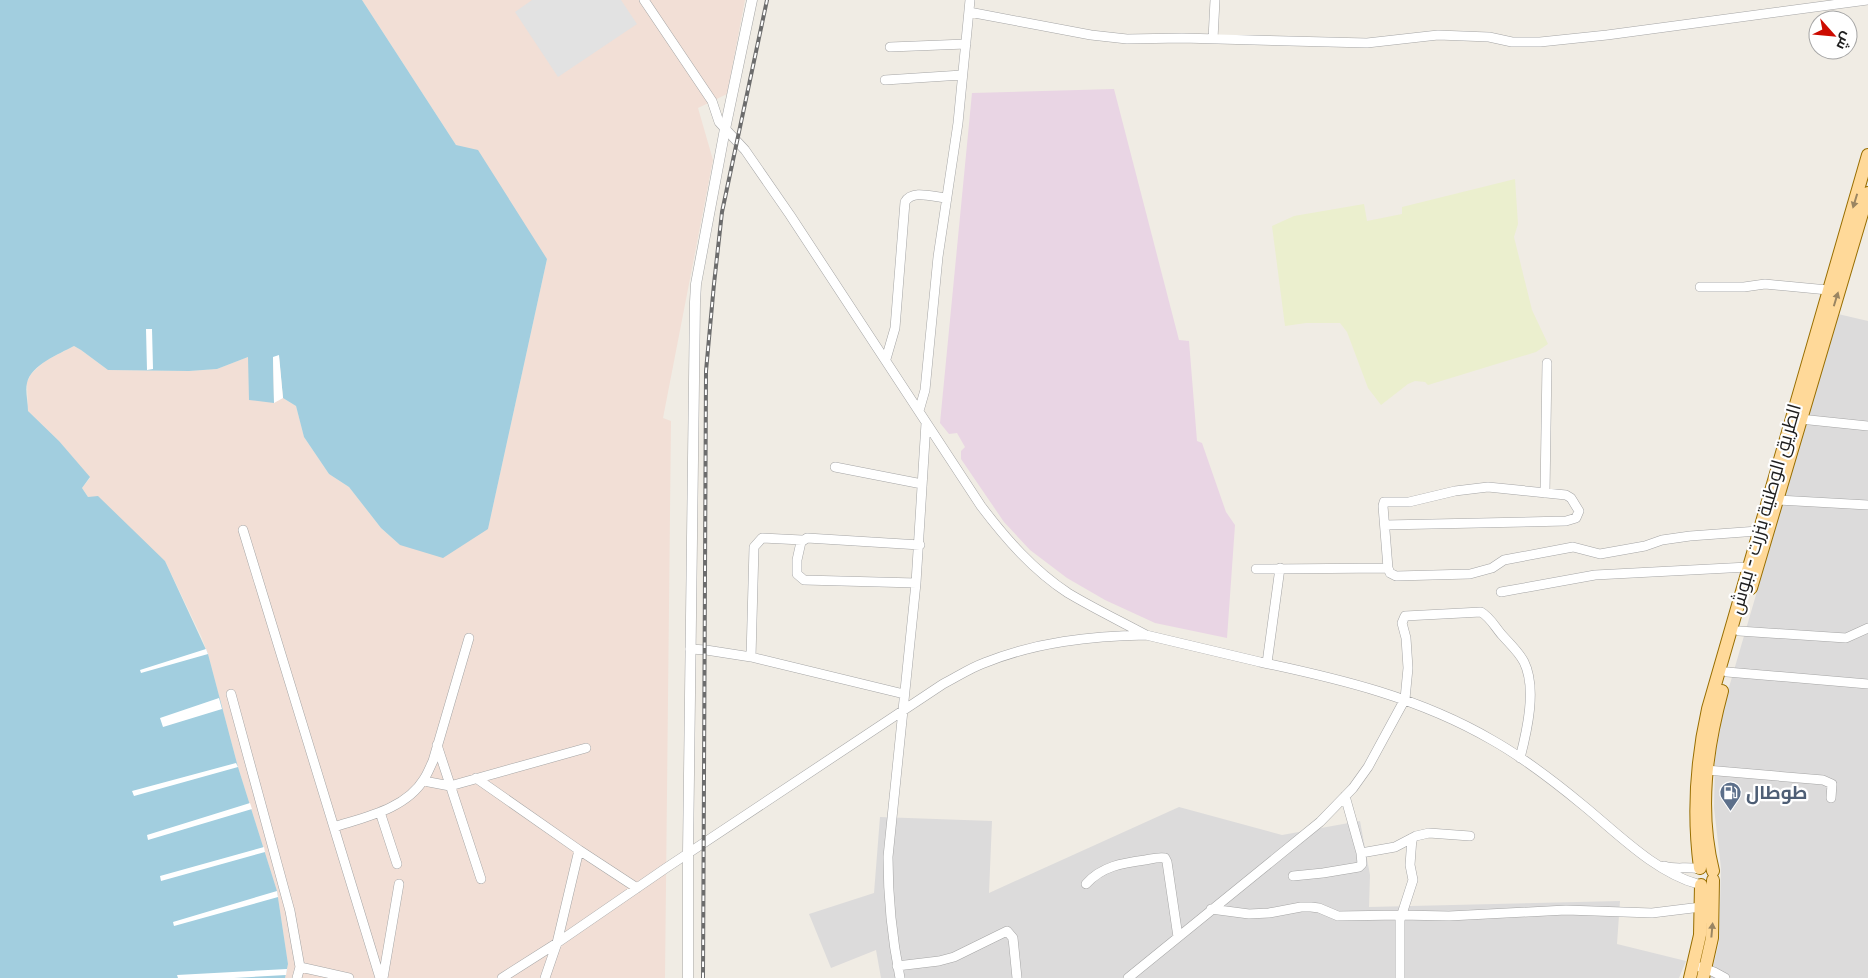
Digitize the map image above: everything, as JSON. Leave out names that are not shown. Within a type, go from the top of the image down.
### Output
[{"type":"main road","name":"الطريق الوطنية بنزرت - ببوش","points":[[1699,868],[1696,799],[1698,763],[1703,731],[1758,531],[1868,155]]},
{"type":"main road","name":"الطريق الوطنية بنزرت - ببوش","points":[[1698,972],[1712,938],[1713,876],[1706,828],[1706,770],[1713,726],[1800,420],[1868,193]]},
{"type":"main road","points":[[1698,972],[1701,907],[1700,884],[1695,878],[1699,868],[1708,867],[1713,876],[1708,885],[1700,884]]},
{"type":"street","points":[[644,0],[712,101],[719,122],[745,150],[886,359],[926,424],[981,506],[1006,539],[1019,552],[1067,592],[1146,635],[1325,676],[1405,699],[1464,724],[1548,777],[1656,864],[1679,878],[1700,884]]},
{"type":"street","points":[[688,978],[690,649],[696,284],[725,129],[752,0]]},
{"type":"street","points":[[918,411],[925,390],[938,257],[958,123],[970,0]]},
{"type":"street","points":[[1213,39],[1215,0]]},
{"type":"street","points":[[969,12],[1127,39],[1367,43],[1438,34],[1489,37],[1512,42],[1540,42],[1607,36],[1868,0]]},
{"type":"street","points":[[890,47],[966,44]]},
{"type":"street","points":[[885,80],[962,75]]},
{"type":"street","points":[[886,359],[895,328],[905,202],[911,196],[917,195],[946,198]]},
{"type":"street","points":[[1700,287],[1765,284],[1828,290]]},
{"type":"street","points":[[1545,493],[1547,363]]},
{"type":"street","points":[[1800,420],[1868,426]]},
{"type":"street","points":[[900,978],[888,894],[888,857],[920,545],[926,424]]},
{"type":"street","points":[[835,467],[922,484]]},
{"type":"street","points":[[1385,525],[1566,521],[1578,516],[1578,506],[1566,495],[1488,487],[1455,491],[1408,502],[1384,502],[1383,506],[1388,568],[1390,573],[1396,576],[1470,574],[1492,568],[1504,560],[1573,547],[1600,554],[1645,546],[1662,540],[1758,531]]},
{"type":"street","points":[[1777,500],[1868,505]]},
{"type":"street","points":[[243,530],[381,978]]},
{"type":"street","points":[[751,657],[754,547],[762,538],[802,540],[817,538],[920,545]]},
{"type":"street","points":[[802,540],[797,560],[797,574],[802,579],[808,581],[916,583]]},
{"type":"street","points":[[1501,592],[1596,575],[1748,567]]},
{"type":"street","points":[[1267,663],[1280,568]]},
{"type":"street","points":[[1256,569],[1388,568]]},
{"type":"street","points":[[1128,978],[1141,973],[1178,937],[1211,909],[1320,822],[1345,796],[1368,767],[1405,699],[1408,668],[1406,638],[1402,628],[1404,617],[1471,611],[1481,612],[1488,618],[1523,661],[1528,672],[1529,706],[1527,732],[1520,758]]},
{"type":"street","points":[[1739,631],[1846,638],[1868,628]]},
{"type":"street","points":[[502,978],[943,684],[982,663],[1034,646],[1062,641],[1146,635]]},
{"type":"street","points":[[334,826],[380,812],[397,804],[424,780],[433,761],[470,638]]},
{"type":"street","points":[[690,649],[751,657],[904,694]]},
{"type":"street","points":[[1727,672],[1868,684]]},
{"type":"street","points":[[231,694],[290,911],[300,968],[297,978]]},
{"type":"street","points":[[437,745],[482,880]]},
{"type":"street","points":[[424,780],[450,786],[586,748]]},
{"type":"street","points":[[1706,770],[1824,780],[1832,784],[1831,798]]},
{"type":"street","points":[[476,778],[637,888]]},
{"type":"street","points":[[1293,876],[1359,867],[1362,862],[1361,853],[1345,796]]},
{"type":"street","points":[[380,812],[397,864]]},
{"type":"street","points":[[1361,853],[1388,848],[1420,835],[1433,832],[1470,836]]},
{"type":"street","points":[[1400,978],[1400,915],[1413,880],[1410,868],[1412,838]]},
{"type":"street","points":[[545,978],[557,943],[579,850]]},
{"type":"street","points":[[1086,884],[1098,873],[1108,868],[1131,862],[1165,858],[1178,937]]},
{"type":"street","points":[[1656,864],[1672,869],[1699,868]]},
{"type":"street","points":[[381,978],[400,884]]},
{"type":"street","points":[[1211,909],[1269,914],[1301,907],[1311,907],[1319,908],[1338,916],[1476,916],[1566,910],[1652,913],[1701,907]]},
{"type":"street","points":[[897,966],[954,957],[997,934],[1007,931],[1014,938],[1018,978]]},
{"type":"street","points":[[300,968],[349,978]]},
{"type":"street","points":[[1698,972],[1725,978]]},
{"type":"shaded area","points":[[362,0],[745,0],[727,94],[698,108],[713,160],[663,418],[671,421],[665,978],[285,978],[288,964],[277,891],[238,767],[208,654],[201,636],[165,561],[88,497],[82,488],[90,478],[59,441],[28,411],[27,382],[31,374],[45,361],[74,346],[108,370],[189,371],[217,369],[248,357],[280,357],[283,398],[296,406],[304,437],[329,474],[349,487],[381,528],[400,545],[488,529],[547,259],[456,145]]},
{"type":"shaded area","points":[[532,0],[621,0],[637,24],[558,77],[515,12]]},
{"type":"shaded area","points":[[1114,89],[1179,340],[1189,341],[1197,441],[1202,443],[1226,512],[1235,525],[1227,638],[1155,623],[1105,600],[1067,578],[1030,550],[1004,522],[961,459],[961,451],[965,447],[957,433],[949,434],[940,423],[972,93]]},
{"type":"shaded area","points":[[1838,314],[1868,321],[1868,978],[1710,978],[1719,942],[1721,868],[1714,808],[1715,759],[1725,701]]},
{"type":"shaded area","points":[[1179,807],[1282,835],[1360,821],[1370,875],[1369,907],[1620,901],[1617,944],[1686,961],[1679,978],[881,978],[876,950],[831,968],[809,914],[874,893],[880,817],[992,821],[989,893]]},
{"type":"green space","points":[[1515,179],[1518,224],[1514,237],[1532,310],[1548,344],[1536,352],[1428,385],[1425,382],[1415,381],[1408,384],[1381,405],[1368,388],[1347,332],[1340,323],[1306,323],[1285,326],[1272,226],[1294,216],[1364,204],[1367,221],[1402,214],[1402,207]]},
{"type":"water","points":[[0,0],[362,0],[456,145],[478,150],[547,259],[488,529],[443,558],[400,545],[381,528],[349,487],[329,474],[304,437],[296,406],[283,398],[279,357],[273,357],[274,403],[249,400],[248,357],[217,369],[189,371],[108,370],[74,346],[40,365],[27,383],[28,411],[59,441],[90,477],[82,488],[88,497],[98,496],[165,561],[208,654],[238,767],[277,891],[288,964],[285,978],[0,978]]},
{"type":"pier","points":[[146,329],[152,329],[153,369],[147,370]]},
{"type":"pier","points":[[279,355],[283,398],[274,403],[273,357]]},
{"type":"pier","points":[[206,649],[208,654],[141,673],[140,670]]},
{"type":"pier","points":[[219,698],[222,709],[163,727],[160,718]]},
{"type":"pier","points":[[236,763],[238,767],[134,796],[132,791]]},
{"type":"pier","points":[[250,803],[252,809],[148,840],[147,835]]},
{"type":"pier","points":[[264,847],[265,852],[161,881],[160,876]]},
{"type":"pier","points":[[277,891],[278,897],[174,926],[173,922]]},
{"type":"pier","points":[[287,969],[286,975],[234,978],[178,978],[177,975]]},
{"type":"railway","points":[[703,978],[706,371],[722,212],[767,0]]},
{"type":"place","name":"طوطال","points":[[1730,811]]}]
